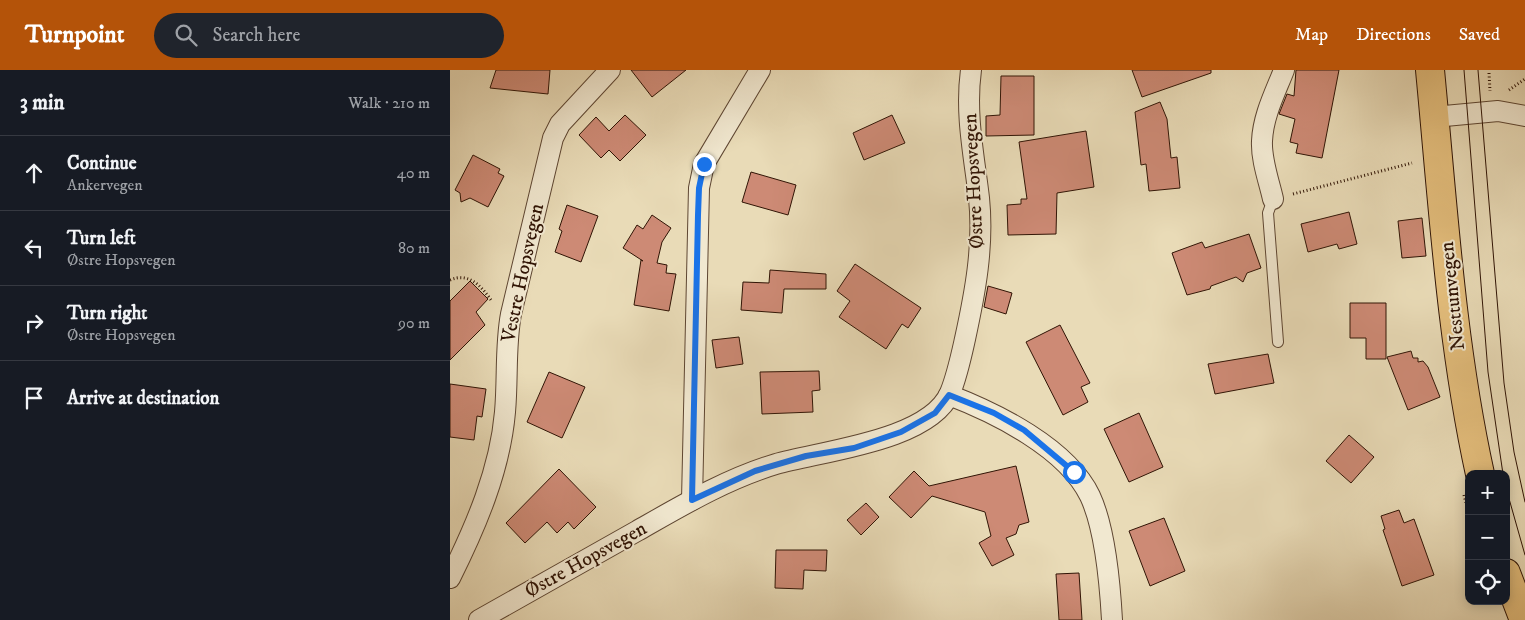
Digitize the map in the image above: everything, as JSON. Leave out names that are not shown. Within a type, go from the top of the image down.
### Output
[{"type":"main road","name":"Nesttunvegen","points":[[1430,70],[1466,410],[1479,470]]},
{"type":"main road","points":[[1510,583],[1524,620]]},
{"type":"street","name":"Vestre Hopsvegen","points":[[450,578],[478,517],[498,449],[505,414],[506,341],[553,138],[560,124],[610,70]]},
{"type":"street","points":[[692,500],[699,188],[704,164],[760,70]]},
{"type":"street","name":"Østre Hopsvegen","points":[[479,620],[692,500],[755,471],[806,456],[854,448],[901,432],[935,413],[949,395],[958,371],[973,302],[980,232],[979,199],[969,120],[972,70]]},
{"type":"street","points":[[1273,199],[1262,143],[1264,124],[1270,104],[1284,70]]},
{"type":"street","points":[[1434,117],[1498,111],[1525,116]]},
{"type":"street","points":[[949,395],[994,413],[1024,430],[1074,472],[1090,496],[1103,542],[1110,588],[1112,620]]},
{"type":"lane","points":[[1273,199],[1268,213],[1278,342]]},
{"type":"path","points":[[1489,73],[1490,95]]},
{"type":"path","points":[[1517,84],[1525,80]]},
{"type":"path","points":[[1273,199],[1416,162]]},
{"type":"path","points":[[450,280],[463,277],[474,281],[502,313],[511,314]]},
{"type":"building","points":[[496,70],[550,70],[548,94],[490,88]]},
{"type":"building","points":[[631,70],[686,70],[652,97]]},
{"type":"building","points":[[1132,70],[1211,70],[1211,73],[1142,97]]},
{"type":"building","points":[[1296,70],[1339,70],[1322,158],[1296,153],[1298,144],[1290,142],[1295,119],[1279,114],[1287,94],[1294,96]]},
{"type":"building","points":[[1001,76],[1034,76],[1034,135],[986,136],[986,116],[1000,115]]},
{"type":"building","points":[[1160,102],[1167,119],[1171,158],[1177,157],[1180,188],[1149,191],[1146,164],[1141,165],[1135,112]]},
{"type":"building","points":[[625,115],[646,135],[620,161],[609,150],[601,158],[579,135],[596,117],[609,131]]},
{"type":"building","points":[[892,115],[905,143],[864,160],[853,133]]},
{"type":"building","points":[[1086,131],[1094,187],[1057,193],[1056,234],[1008,235],[1007,205],[1021,204],[1021,199],[1027,199],[1019,142]]},
{"type":"building","points":[[473,155],[500,169],[498,173],[504,176],[488,207],[470,198],[461,202],[460,193],[455,190]]},
{"type":"building","points":[[751,172],[796,185],[788,215],[742,202]]},
{"type":"building","points":[[567,205],[598,216],[581,262],[555,252],[562,231],[559,229]]},
{"type":"building","points":[[1349,212],[1357,244],[1339,249],[1337,244],[1308,252],[1301,224]]},
{"type":"building","points":[[652,215],[671,228],[662,242],[657,263],[667,265],[666,273],[676,274],[669,311],[634,305],[641,260],[643,261],[623,248],[637,225],[643,229]]},
{"type":"building","points":[[1422,218],[1426,256],[1402,258],[1398,221]]},
{"type":"building","points":[[1249,234],[1261,268],[1247,273],[1243,282],[1236,277],[1211,286],[1210,289],[1187,295],[1172,253],[1202,242],[1205,248]]},
{"type":"building","points":[[855,264],[921,308],[908,328],[902,324],[886,349],[839,317],[850,301],[837,291]]},
{"type":"building","points":[[770,270],[826,274],[826,289],[784,289],[782,313],[741,310],[743,282],[769,283]]},
{"type":"building","points":[[470,281],[488,299],[476,312],[485,325],[450,360],[450,301]]},
{"type":"building","points":[[988,286],[1012,293],[1006,314],[984,307]]},
{"type":"building","points":[[1350,303],[1386,303],[1386,359],[1366,359],[1366,338],[1350,338]]},
{"type":"building","points":[[1060,325],[1090,383],[1081,387],[1088,402],[1063,415],[1026,342]]},
{"type":"building","points":[[739,337],[743,364],[716,368],[712,340]]},
{"type":"building","points":[[1411,351],[1413,358],[1418,358],[1418,362],[1423,361],[1428,367],[1440,397],[1408,410],[1387,357]]},
{"type":"building","points":[[1268,354],[1274,383],[1215,394],[1208,364]]},
{"type":"building","points":[[819,371],[820,390],[812,391],[813,412],[762,414],[760,372]]},
{"type":"building","points":[[549,372],[585,387],[562,438],[527,422]]},
{"type":"building","points":[[450,384],[486,389],[482,417],[477,416],[474,440],[450,437]]},
{"type":"building","points":[[1139,413],[1163,467],[1129,482],[1104,429]]},
{"type":"building","points":[[1349,435],[1374,457],[1351,483],[1326,461]]},
{"type":"building","points":[[1016,466],[1029,522],[1019,525],[1016,534],[1006,538],[1014,555],[992,566],[979,543],[991,536],[985,512],[932,496],[911,518],[889,497],[914,471],[929,486]]},
{"type":"building","points":[[559,469],[596,507],[574,529],[568,522],[557,533],[547,522],[525,543],[506,523]]},
{"type":"building","points":[[866,503],[879,517],[861,535],[847,520]]},
{"type":"building","points":[[1399,510],[1404,523],[1414,519],[1434,575],[1402,586],[1383,530],[1385,529],[1381,516]]},
{"type":"building","points":[[1164,518],[1185,571],[1150,586],[1129,531]]},
{"type":"building","points":[[776,550],[827,550],[826,571],[804,570],[803,589],[775,588]]},
{"type":"building","points":[[1079,573],[1082,620],[1059,620],[1056,574]]},
{"type":"tram line","points":[[1464,70],[1488,372],[1502,470]]},
{"type":"tram line","points":[[1478,70],[1504,383],[1514,452],[1525,502]]},
{"type":"tram line","points":[[1510,502],[1525,555]]},
{"type":"route","points":[[704,164],[699,188],[698,215],[692,500],[755,471],[806,456],[854,448],[901,432],[935,413],[949,395],[994,413],[1024,430],[1074,472]]}]
